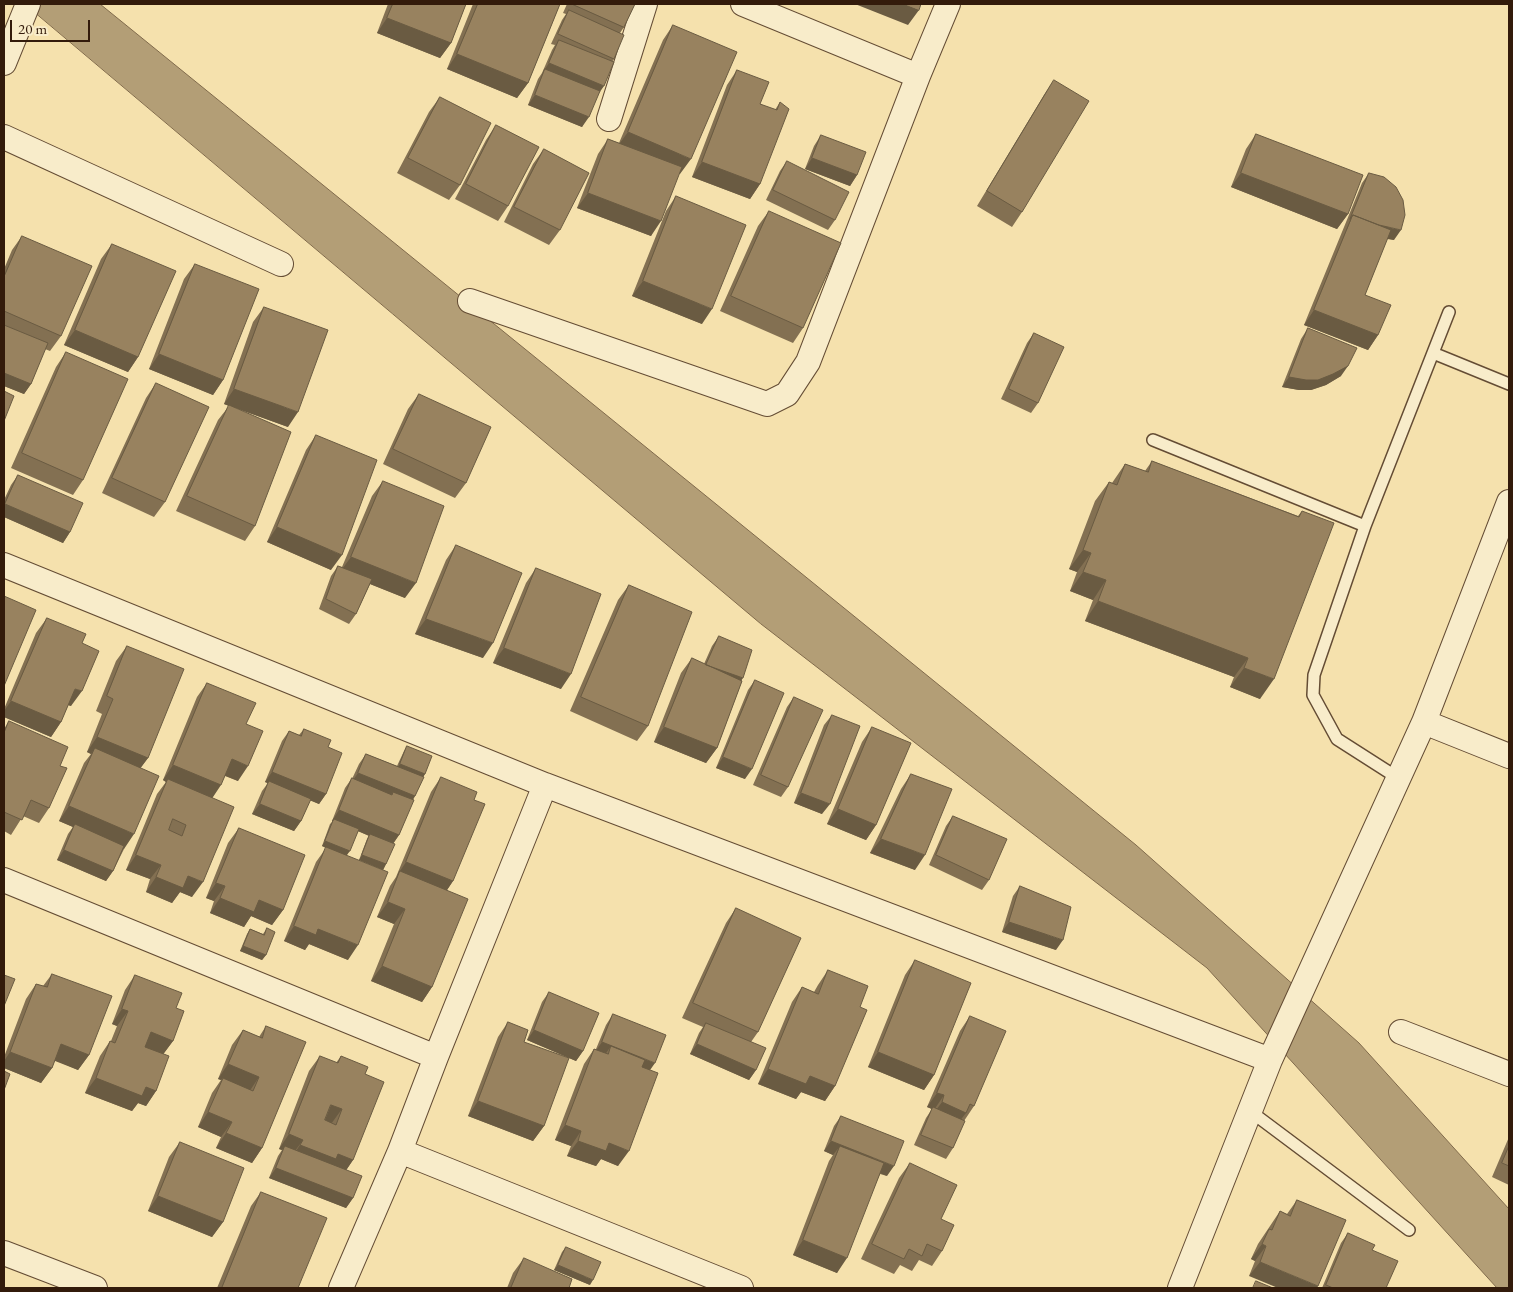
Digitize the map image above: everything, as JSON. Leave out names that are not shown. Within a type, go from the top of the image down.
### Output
[{"type":"street","points":[[609,119],[645,4]]},
{"type":"street","points":[[743,4],[918,76]]},
{"type":"street","points":[[470,301],[766,404],[787,394],[808,362],[918,76],[948,4]]},
{"type":"street","points":[[4,63],[27,6]]},
{"type":"street","points":[[4,137],[281,264]]},
{"type":"street","points":[[1180,1288],[1272,1057],[1424,722],[1509,502]]},
{"type":"street","points":[[4,565],[545,785],[1272,1057]]},
{"type":"street","points":[[1424,722],[1509,756]]},
{"type":"street","points":[[341,1288],[400,1151],[545,785]]},
{"type":"street","points":[[4,880],[436,1057]]},
{"type":"street","points":[[1401,1032],[1509,1074]]},
{"type":"street","points":[[400,1151],[741,1288]]},
{"type":"street","points":[[4,1254],[94,1288]]},
{"type":"lane","points":[[1398,778],[1337,739],[1312,696],[1314,675],[1365,526],[1449,312]]},
{"type":"lane","points":[[1433,353],[1509,384]]},
{"type":"lane","points":[[1153,440],[1365,526]]},
{"type":"lane","points":[[1250,1112],[1409,1230]]},
{"type":"shaded area","points":[[25,4],[100,4],[1136,845],[1359,1043],[1509,1209],[1509,1288],[1497,1288],[1207,968],[761,624]]},
{"type":"building","points":[[393,4],[466,4],[451,43],[387,18]]},
{"type":"building","points":[[478,4],[560,4],[528,83],[457,54]]},
{"type":"building","points":[[572,4],[635,4],[624,27]]},
{"type":"building","points":[[903,4],[921,4],[919,10]]},
{"type":"building","points":[[569,10],[624,35],[614,59],[558,34]]},
{"type":"building","points":[[673,25],[737,52],[691,159],[628,132]]},
{"type":"building","points":[[559,40],[614,62],[604,86],[549,63]]},
{"type":"building","points":[[545,69],[600,91],[589,117],[535,95]]},
{"type":"building","points":[[737,70],[769,82],[760,104],[777,110],[780,102],[789,109],[760,184],[702,162]]},
{"type":"building","points":[[1054,80],[1089,101],[1022,212],[987,191]]},
{"type":"building","points":[[440,97],[491,123],[460,185],[408,158]]},
{"type":"building","points":[[496,125],[539,147],[508,206],[466,184]]},
{"type":"building","points":[[1256,134],[1363,175],[1348,214],[1241,173]]},
{"type":"building","points":[[821,135],[866,152],[857,175],[812,158]]},
{"type":"building","points":[[608,139],[682,167],[661,221],[588,193]]},
{"type":"building","points":[[544,149],[589,173],[560,230],[514,207]]},
{"type":"building","points":[[787,161],[849,192],[835,220],[773,190]]},
{"type":"building","points":[[1369,173],[1384,177],[1396,187],[1403,200],[1405,215],[1401,230],[1379,225],[1353,215],[1350,219]]},
{"type":"building","points":[[676,196],[746,225],[712,309],[643,281]]},
{"type":"building","points":[[769,211],[841,243],[803,328],[731,296]]},
{"type":"building","points":[[1353,215],[1391,230],[1365,295],[1391,305],[1378,335],[1314,310]]},
{"type":"building","points":[[22,236],[92,266],[61,336],[4,311],[4,277]]},
{"type":"building","points":[[112,244],[176,271],[138,357],[75,330]]},
{"type":"building","points":[[195,264],[259,289],[223,380],[159,354]]},
{"type":"building","points":[[264,307],[328,330],[298,412],[234,389]]},
{"type":"building","points":[[4,325],[48,343],[31,384],[4,373]]},
{"type":"building","points":[[1308,328],[1357,348],[1348,366],[1318,380],[1289,377]]},
{"type":"building","points":[[1034,333],[1064,347],[1038,403],[1009,389]]},
{"type":"building","points":[[66,352],[128,379],[83,480],[22,453]]},
{"type":"building","points":[[156,383],[209,407],[165,502],[112,478]]},
{"type":"building","points":[[4,391],[14,396],[4,421]]},
{"type":"building","points":[[419,394],[491,427],[466,483],[393,449]]},
{"type":"building","points":[[229,405],[291,432],[255,526],[187,496]]},
{"type":"building","points":[[316,435],[377,460],[342,555],[277,527]]},
{"type":"building","points":[[1152,461],[1299,517],[1302,511],[1334,523],[1274,679],[1244,668],[1248,658],[1098,601],[1106,580],[1083,572],[1091,553],[1083,550],[1109,482],[1117,485],[1125,464],[1148,472]]},
{"type":"building","points":[[18,475],[83,503],[70,532],[5,504]]},
{"type":"building","points":[[383,481],[444,506],[416,583],[351,557]]},
{"type":"building","points":[[456,545],[522,573],[493,643],[426,619]]},
{"type":"building","points":[[338,566],[372,579],[356,614],[326,599]]},
{"type":"building","points":[[536,568],[601,594],[571,674],[504,648]]},
{"type":"building","points":[[629,585],[692,612],[648,726],[581,697]]},
{"type":"building","points":[[4,596],[36,610],[4,686]]},
{"type":"building","points":[[47,618],[86,634],[82,643],[99,651],[82,691],[75,689],[61,722],[11,701]]},
{"type":"building","points":[[719,636],[752,650],[743,678],[706,665]]},
{"type":"building","points":[[127,646],[184,669],[148,758],[97,737],[113,699],[107,696]]},
{"type":"building","points":[[692,658],[742,681],[717,748],[664,727]]},
{"type":"building","points":[[755,680],[784,693],[752,769],[723,757]]},
{"type":"building","points":[[207,683],[256,703],[246,724],[263,731],[248,766],[232,759],[221,785],[173,765]]},
{"type":"building","points":[[794,697],[823,710],[788,787],[761,775]]},
{"type":"building","points":[[832,715],[860,726],[830,804],[801,793]]},
{"type":"building","points":[[9,721],[68,747],[60,766],[67,768],[49,808],[31,800],[22,820],[4,812],[4,733]]},
{"type":"building","points":[[872,727],[911,743],[876,825],[838,809]]},
{"type":"building","points":[[304,729],[331,740],[328,747],[342,753],[326,794],[272,772],[289,731],[301,736]]},
{"type":"building","points":[[407,746],[432,756],[425,774],[400,764]]},
{"type":"building","points":[[95,748],[159,776],[134,834],[69,806]]},
{"type":"building","points":[[366,754],[424,777],[415,796],[358,773]]},
{"type":"building","points":[[911,774],[952,789],[925,855],[881,839]]},
{"type":"building","points":[[441,777],[477,792],[474,800],[485,804],[453,881],[406,862]]},
{"type":"building","points":[[352,778],[392,795],[393,792],[414,800],[399,835],[339,810]]},
{"type":"building","points":[[168,779],[234,807],[203,882],[188,876],[183,888],[156,877],[161,865],[136,855]],"holes":[[[173,819],[186,825],[182,836],[169,830]]]},
{"type":"building","points":[[269,781],[311,799],[301,821],[260,804]]},
{"type":"building","points":[[953,816],[1007,839],[989,880],[936,855]]},
{"type":"building","points":[[334,819],[359,829],[350,851],[325,841]]},
{"type":"building","points":[[75,824],[124,846],[113,871],[64,850]]},
{"type":"building","points":[[239,828],[305,855],[283,910],[259,900],[254,912],[220,898],[225,886],[216,883]]},
{"type":"building","points":[[370,834],[395,844],[386,864],[362,855]]},
{"type":"building","points":[[326,847],[388,872],[358,945],[318,929],[316,935],[294,926]]},
{"type":"building","points":[[400,871],[468,899],[432,987],[382,966],[405,909],[388,902]]},
{"type":"building","points":[[1020,886],[1071,907],[1063,940],[1009,922]]},
{"type":"building","points":[[736,908],[801,938],[758,1032],[693,1003]]},
{"type":"building","points":[[267,928],[275,932],[266,955],[243,946],[250,929],[264,935]]},
{"type":"building","points":[[915,960],[971,983],[934,1075],[878,1052]]},
{"type":"building","points":[[828,970],[868,986],[860,1007],[867,1010],[835,1086],[810,1076],[806,1084],[768,1069],[802,987],[818,994]]},
{"type":"building","points":[[52,974],[112,996],[89,1055],[61,1044],[52,1068],[10,1052],[36,984],[47,987]]},
{"type":"building","points":[[4,975],[15,979],[4,1006]]},
{"type":"building","points":[[135,975],[182,993],[176,1008],[184,1011],[173,1041],[151,1032],[145,1047],[169,1056],[156,1091],[146,1087],[142,1096],[96,1078],[110,1041],[115,1043],[128,1011],[122,1009]]},
{"type":"building","points":[[549,992],[599,1013],[583,1051],[534,1030]]},
{"type":"building","points":[[613,1014],[666,1035],[655,1063],[602,1042]]},
{"type":"building","points":[[970,1016],[1006,1031],[974,1106],[970,1104],[966,1113],[942,1102],[944,1095],[937,1093]]},
{"type":"building","points":[[508,1022],[528,1030],[524,1042],[569,1058],[544,1126],[478,1101]]},
{"type":"building","points":[[706,1023],[766,1048],[756,1070],[697,1044]]},
{"type":"building","points":[[266,1026],[306,1042],[262,1148],[226,1133],[232,1122],[208,1112],[223,1078],[253,1091],[259,1077],[228,1064],[243,1030],[262,1038]]},
{"type":"building","points":[[611,1046],[645,1060],[642,1067],[658,1073],[629,1151],[609,1143],[606,1151],[578,1141],[581,1131],[565,1125],[594,1049],[608,1054]]},
{"type":"building","points":[[320,1056],[338,1063],[341,1056],[368,1067],[365,1074],[384,1082],[353,1160],[338,1154],[336,1159],[300,1145],[303,1140],[289,1134]],"holes":[[[331,1105],[342,1109],[336,1125],[325,1120]]]},
{"type":"building","points":[[4,1071],[10,1074],[4,1090]]},
{"type":"building","points":[[933,1107],[965,1121],[953,1148],[921,1135]]},
{"type":"building","points":[[841,1116],[904,1141],[894,1166],[831,1141]]},
{"type":"building","points":[[180,1142],[244,1168],[223,1222],[158,1196]]},
{"type":"building","points":[[285,1146],[362,1176],[353,1198],[276,1168]]},
{"type":"building","points":[[840,1146],[884,1163],[847,1258],[803,1240]]},
{"type":"building","points":[[1509,1146],[1509,1166],[1502,1163]]},
{"type":"building","points":[[910,1163],[957,1185],[941,1219],[954,1225],[942,1251],[927,1244],[922,1256],[909,1249],[904,1259],[872,1244]]},
{"type":"building","points":[[261,1192],[327,1218],[298,1288],[222,1288]]},
{"type":"building","points":[[1297,1200],[1346,1220],[1318,1286],[1260,1262],[1266,1246],[1262,1244],[1269,1229],[1272,1230],[1280,1211],[1290,1216]]},
{"type":"building","points":[[1348,1233],[1375,1245],[1372,1250],[1398,1261],[1386,1288],[1333,1288],[1326,1285]]},
{"type":"building","points":[[566,1247],[601,1262],[593,1280],[558,1265]]},
{"type":"building","points":[[524,1258],[572,1279],[569,1288],[511,1288]]},
{"type":"building","points":[[1256,1281],[1273,1288],[1253,1288]]}]
